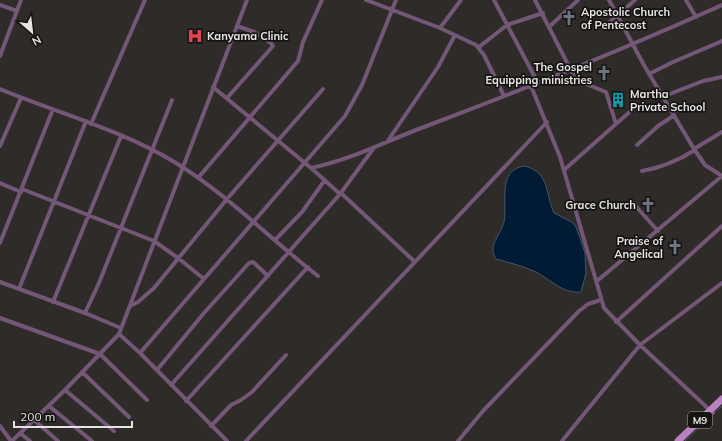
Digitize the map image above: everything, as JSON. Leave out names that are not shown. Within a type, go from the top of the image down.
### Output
[{"type":"main road","name":"M9","points":[[684,441],[712,412],[722,399]]},
{"type":"main road","name":"M9","points":[[678,441],[722,405]]},
{"type":"street","points":[[0,56],[2,44],[21,0]]},
{"type":"street","points":[[91,124],[145,0]]},
{"type":"street","points":[[0,426],[11,441],[49,406],[119,334],[247,0]]},
{"type":"street","points":[[198,178],[298,62],[303,42],[322,0]]},
{"type":"street","points":[[366,0],[440,28],[479,47],[504,96]]},
{"type":"street","points":[[140,353],[254,222],[349,109],[362,85],[396,0]]},
{"type":"street","points":[[440,28],[461,0]]},
{"type":"street","points":[[494,0],[538,84]]},
{"type":"street","points":[[535,0],[577,81],[606,92],[616,124]]},
{"type":"street","points":[[549,27],[578,0]]},
{"type":"street","points":[[597,281],[721,178],[707,166],[673,116],[609,0]]},
{"type":"street","points":[[602,28],[618,16],[635,0]]},
{"type":"street","points":[[686,0],[696,17]]},
{"type":"street","points":[[0,4],[17,11]]},
{"type":"street","points":[[311,168],[342,160],[374,149],[504,96],[538,84],[722,5]]},
{"type":"street","points":[[479,47],[507,26],[543,13]]},
{"type":"street","points":[[227,98],[273,46],[272,43],[254,32],[237,26]]},
{"type":"street","points":[[387,143],[438,67],[455,35]]},
{"type":"street","points":[[649,74],[722,41]]},
{"type":"street","points":[[662,97],[703,81],[722,77]]},
{"type":"street","points":[[531,86],[547,122],[564,170],[597,281],[601,300],[607,313],[640,346],[712,412]]},
{"type":"street","points":[[213,87],[341,193],[415,262]]},
{"type":"street","points":[[0,89],[86,121],[152,150],[182,167],[227,199],[318,276]]},
{"type":"street","points":[[130,306],[138,302],[154,288],[277,140],[323,89]]},
{"type":"street","points":[[0,146],[21,98]]},
{"type":"street","points":[[85,313],[172,100]]},
{"type":"street","points":[[564,170],[634,108]]},
{"type":"street","points":[[0,243],[53,109]]},
{"type":"street","points":[[637,145],[658,126],[673,116]]},
{"type":"street","points":[[19,289],[86,121]]},
{"type":"street","points":[[246,441],[547,122]]},
{"type":"street","points":[[642,170],[656,168],[681,158],[722,132]]},
{"type":"street","points":[[53,302],[120,136]]},
{"type":"street","points":[[171,385],[341,193],[374,149]]},
{"type":"street","points":[[275,240],[302,212],[325,180]]},
{"type":"street","points":[[0,183],[55,201],[154,241],[204,279]]},
{"type":"street","points":[[633,203],[658,231]]},
{"type":"street","points":[[616,322],[722,226]]},
{"type":"street","points":[[157,370],[204,313],[249,263],[253,262],[268,276]]},
{"type":"street","points":[[186,400],[308,267]]},
{"type":"street","points":[[0,282],[85,313],[121,328]]},
{"type":"street","points":[[562,441],[640,346],[722,283]]},
{"type":"street","points":[[458,441],[483,411],[579,311],[588,304],[601,300]]},
{"type":"street","points":[[0,318],[100,354],[147,400]]},
{"type":"street","points":[[119,334],[140,353],[227,441]]},
{"type":"street","points":[[211,426],[231,405],[252,392],[286,355]]},
{"type":"street","points":[[82,372],[129,417]]},
{"type":"street","points":[[65,390],[114,431]]},
{"type":"street","points":[[49,406],[92,441]]},
{"type":"street","points":[[34,420],[58,441]]},
{"type":"street","points":[[20,433],[30,441]]},
{"type":"water","points":[[525,166],[539,173],[543,179],[554,213],[572,222],[576,227],[585,253],[586,273],[581,292],[568,291],[557,286],[536,272],[496,259],[493,249],[504,222],[505,188],[507,180],[510,173]]},
{"type":"waterway","points":[[715,412],[722,406]]},
{"type":"waterway","points":[[685,441],[713,414]]},
{"type":"place","name":"Apostolic Church of Pentecost","points":[[569,18]]},
{"type":"place","name":"Kanyama Clinic","points":[[195,36]]},
{"type":"place","name":"The Gospel Equipping ministries","points":[[604,73]]},
{"type":"place","name":"Martha Private School","points":[[618,100]]},
{"type":"place","name":"Grace Church","points":[[648,205]]},
{"type":"place","name":"Praise of Angelical","points":[[675,247]]}]
